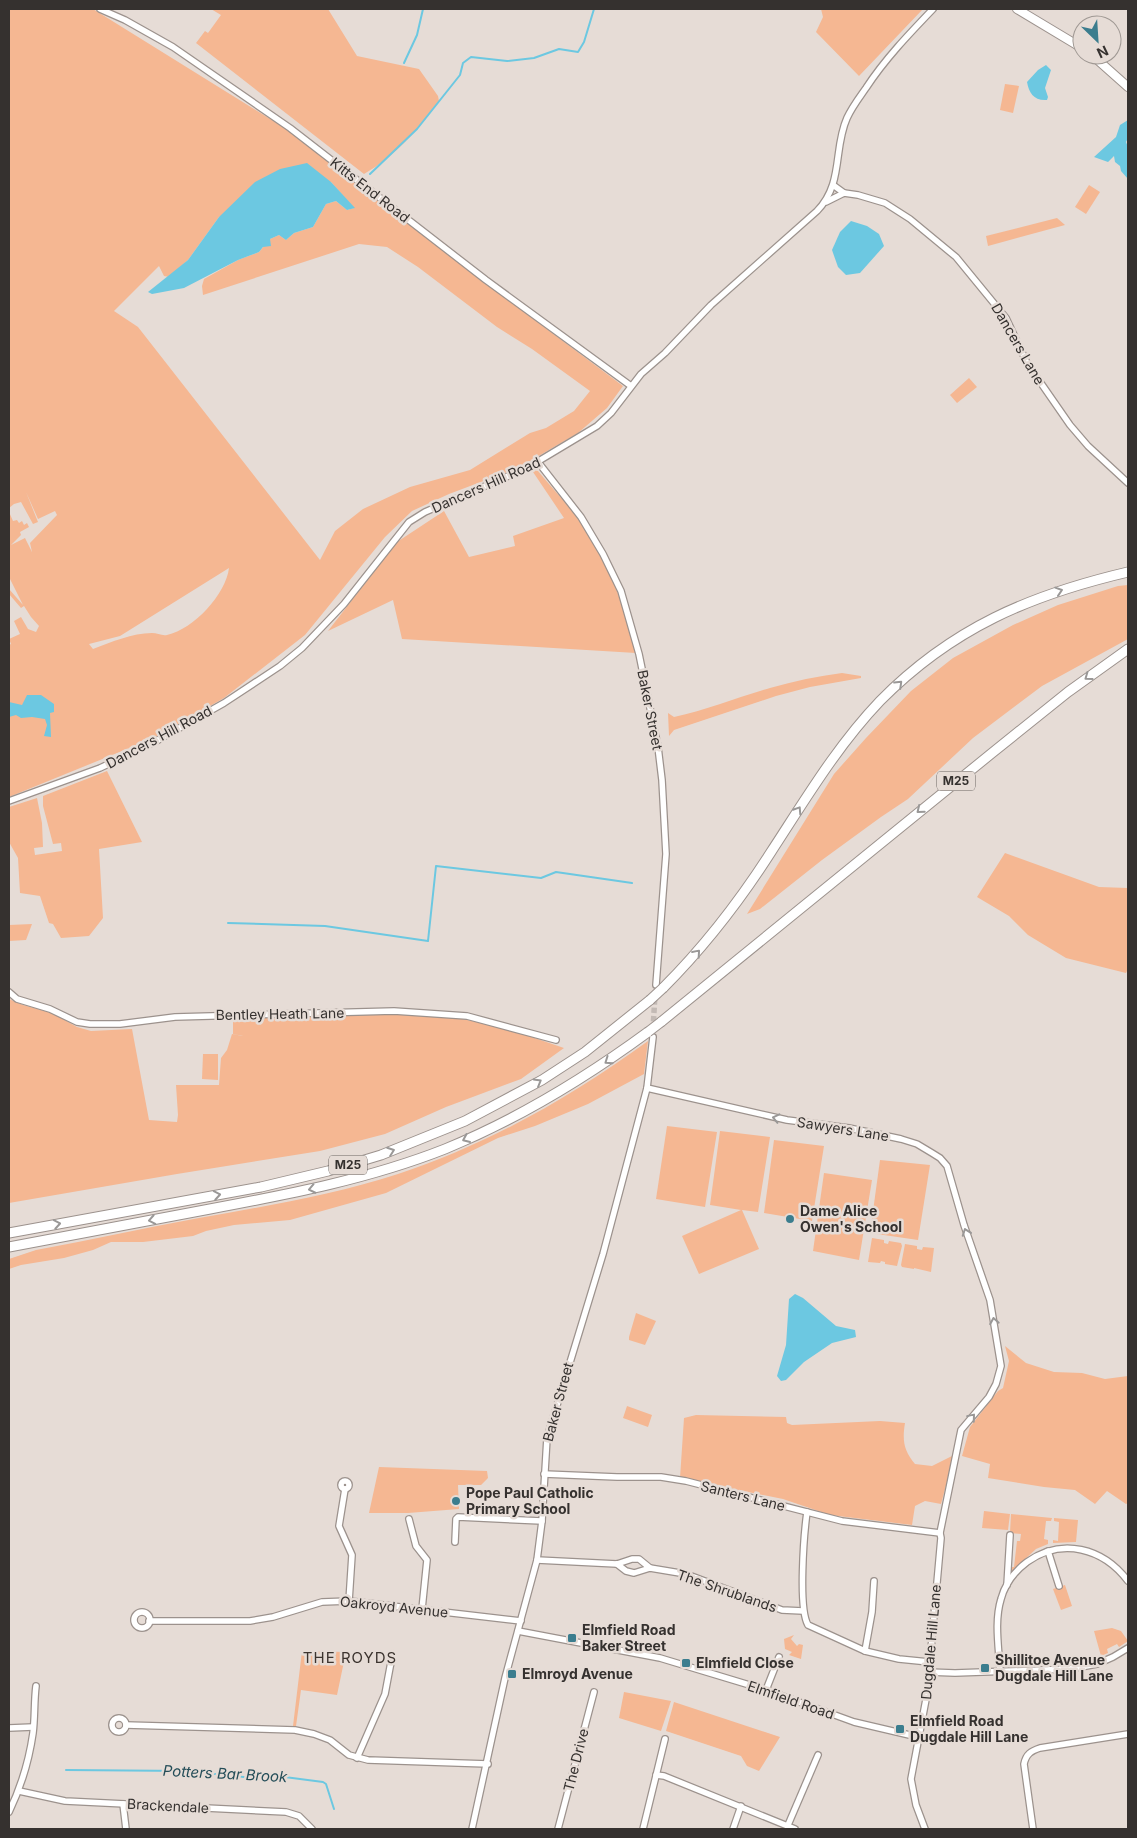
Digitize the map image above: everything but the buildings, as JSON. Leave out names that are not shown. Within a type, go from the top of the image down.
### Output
[{"type":"highway","name":"M25","points":[[9,1233],[261,1187],[328,1171],[381,1155],[448,1128],[491,1108],[534,1084],[585,1052],[650,1000],[660,986],[693,958],[731,912],[819,778],[855,730],[880,702],[910,674],[936,652],[962,635],[1014,608],[1061,590],[1128,572]]},
{"type":"highway","name":"M25","points":[[9,1247],[354,1179],[420,1158],[469,1139],[530,1109],[650,1035],[661,1022],[999,746],[1068,692],[1128,649]]},
{"type":"main road","points":[[1017,9],[1072,42]]},
{"type":"main road","points":[[1103,65],[1128,87]]},
{"type":"street","name":"Kitts End Road","points":[[100,9],[125,20],[173,47],[290,128],[486,280],[631,386]]},
{"type":"street","name":"Dancers Hill Road","points":[[9,801],[66,781],[126,756],[170,734],[243,691],[291,658],[322,628],[344,604],[409,522],[425,512],[538,462],[597,426],[611,413],[631,386],[711,305],[826,202],[833,186],[842,134],[850,111],[886,59],[933,9]]},
{"type":"street","name":"Dancers Lane","points":[[833,186],[844,194],[858,195],[885,202],[910,219],[956,257],[1006,318],[1027,363],[1070,425],[1094,452],[1128,483]]},
{"type":"street","points":[[826,202],[844,194]]},
{"type":"street","name":"Baker Street","points":[[538,462],[581,517],[603,554],[621,591],[639,654],[658,747],[665,829],[666,854],[660,986]]},
{"type":"street","name":"Bentley Heath Lane","points":[[9,992],[17,999],[50,1009],[77,1022],[90,1024],[120,1024],[175,1017],[394,1011],[467,1016],[556,1040]]},
{"type":"street","name":"Baker Street","points":[[472,1829],[488,1764],[505,1678],[537,1560],[542,1521],[546,1444],[552,1418],[603,1254],[648,1088],[650,1035]]},
{"type":"street","name":"Sawyers Lane","points":[[648,1088],[787,1120],[885,1135],[917,1144],[940,1158],[950,1172],[954,1196],[990,1300],[1000,1366]]},
{"type":"street","name":"Dugdale Hill Lane","points":[[925,1829],[916,1805],[911,1780],[926,1700],[940,1533],[961,1430],[989,1396],[996,1384],[1000,1366]]},
{"type":"street","name":"Santers Lane","points":[[544,1474],[662,1477],[686,1481],[842,1521],[940,1533]]},
{"type":"street","points":[[345,1489],[338,1526],[352,1555],[349,1600]]},
{"type":"street","points":[[807,1512],[803,1536],[803,1611],[809,1626],[865,1651],[899,1659],[929,1662]]},
{"type":"street","points":[[454,1542],[456,1520],[458,1517],[542,1521]]},
{"type":"street","points":[[409,1519],[416,1546],[427,1560],[422,1609]]},
{"type":"street","points":[[1006,1585],[1010,1535]]},
{"type":"street","points":[[1000,1672],[998,1616],[1001,1598],[1006,1585],[1024,1565],[1041,1554],[1070,1548],[1098,1555],[1114,1565],[1128,1581]]},
{"type":"street","points":[[1048,1552],[1059,1586]]},
{"type":"street","name":"The Shrublands","points":[[537,1560],[617,1564],[638,1559],[650,1568],[692,1576],[782,1610],[803,1611]]},
{"type":"street","name":"The Shrublands","points":[[617,1564],[626,1571],[634,1573],[650,1568]]},
{"type":"street","points":[[865,1651],[872,1617],[874,1580]]},
{"type":"street","name":"Oakroyd Avenue","points":[[149,1620],[250,1621],[273,1617],[322,1602],[349,1600],[521,1621]]},
{"type":"street","name":"Elmfield Road","points":[[518,1631],[660,1658],[766,1690],[854,1722],[918,1736]]},
{"type":"street","points":[[928,1672],[1000,1672],[1080,1668],[1113,1657],[1128,1648]]},
{"type":"street","points":[[766,1690],[779,1657]]},
{"type":"street","points":[[357,1758],[385,1694],[391,1662]]},
{"type":"street","points":[[9,1812],[19,1791],[29,1754],[36,1686]]},
{"type":"street","name":"The Drive","points":[[558,1829],[594,1692]]},
{"type":"street","points":[[126,1725],[295,1730],[330,1740],[349,1755],[368,1760],[488,1764]]},
{"type":"street","points":[[9,1728],[33,1727]]},
{"type":"street","points":[[1034,1829],[1024,1764],[1027,1755],[1040,1748],[1128,1734]]},
{"type":"street","points":[[643,1829],[665,1739]]},
{"type":"street","points":[[788,1825],[818,1755]]},
{"type":"street","points":[[656,1775],[664,1776],[795,1829]]},
{"type":"street","name":"Brackendale","points":[[19,1791],[65,1801],[286,1812],[299,1816],[312,1829]]},
{"type":"street","points":[[123,1804],[126,1829]]},
{"type":"street","points":[[733,1829],[741,1806]]},
{"type":"shaded area","points":[[9,9],[93,9],[288,130],[484,282],[623,386],[607,408],[578,433],[518,468],[449,494],[412,511],[385,537],[305,635],[224,698],[154,738],[9,797],[9,645],[11,644],[9,639],[20,634],[14,621],[21,617],[28,629],[36,632],[39,626],[24,606],[21,608],[9,594],[9,589],[23,605],[9,577],[9,512],[13,521],[17,520],[19,523],[22,521],[24,525],[27,523],[29,527],[20,532],[21,535],[11,545],[25,538],[32,552],[30,543],[57,515],[55,511],[38,519],[26,492],[38,522],[33,524],[21,502],[9,508]],"holes":[[[331,182],[354,208],[347,210],[336,201],[326,204],[313,227],[294,233],[286,240],[279,235],[270,239],[259,252],[238,260],[204,279],[202,286],[203,295],[359,244],[387,247],[418,267],[497,327],[532,349],[590,391],[574,411],[546,428],[530,433],[470,470],[410,487],[363,509],[335,531],[320,560],[138,327],[114,311],[159,266],[164,276],[169,277],[188,260],[219,217]],[[229,568],[227,578],[215,599],[188,626],[165,635],[152,633],[122,638],[93,649],[89,644],[120,636]]]},
{"type":"shaded area","points":[[211,9],[328,9],[357,56],[419,69],[438,96],[439,101],[423,122],[396,151],[364,174],[196,43],[205,31],[208,33],[221,15]]},
{"type":"shaded area","points":[[821,9],[923,9],[859,76],[816,32],[823,17]]},
{"type":"shaded area","points":[[1005,84],[1019,86],[1013,113],[1000,110]]},
{"type":"shaded area","points":[[1089,185],[1100,192],[1086,214],[1075,207]]},
{"type":"shaded area","points":[[1057,218],[1065,225],[988,246],[986,236]]},
{"type":"shaded area","points":[[969,378],[977,387],[957,403],[950,395]]},
{"type":"shaded area","points":[[531,469],[538,471],[569,507],[598,550],[614,583],[636,653],[402,639],[393,600],[328,631],[397,542],[444,511],[469,557],[515,546],[513,536],[564,518]]},
{"type":"shaded area","points":[[1128,585],[1128,639],[1042,686],[973,738],[908,799],[822,860],[760,909],[747,914],[834,774],[911,691],[953,658],[1013,625],[1058,605],[1118,586]]},
{"type":"shaded area","points":[[842,673],[861,676],[861,678],[810,687],[776,696],[674,730],[669,736],[668,713],[674,717],[779,685]]},
{"type":"shaded area","points":[[107,771],[142,842],[99,849],[103,918],[89,936],[61,938],[53,924],[49,923],[40,896],[20,893],[18,858],[9,842],[9,807],[37,798],[42,823],[43,847],[34,848],[35,855],[62,851],[61,843],[53,844],[43,806],[43,796]]},
{"type":"shaded area","points":[[1005,853],[1099,887],[1128,888],[1128,969],[1126,973],[1066,958],[1028,935],[1009,916],[977,897]]},
{"type":"shaded area","points":[[32,924],[26,940],[9,941],[9,925]]},
{"type":"shaded area","points":[[9,999],[52,1013],[77,1027],[91,1031],[132,1029],[149,1120],[177,1122],[176,1085],[219,1085],[221,1058],[227,1050],[232,1034],[243,1036],[233,1034],[233,1019],[372,1013],[452,1017],[502,1027],[564,1048],[521,1079],[446,1107],[385,1134],[320,1151],[9,1203]]},
{"type":"shaded area","points":[[648,1041],[644,1074],[588,1104],[535,1126],[498,1138],[386,1193],[290,1220],[234,1225],[193,1236],[143,1242],[111,1242],[93,1250],[64,1258],[21,1265],[9,1269],[9,1259],[36,1250],[349,1188],[432,1162],[497,1134],[559,1100]]},
{"type":"shaded area","points":[[203,1054],[218,1054],[218,1080],[202,1079]]},
{"type":"shaded area","points":[[667,1126],[717,1132],[705,1207],[656,1199]]},
{"type":"shaded area","points":[[720,1131],[770,1137],[758,1212],[742,1210],[759,1249],[699,1274],[682,1236],[741,1210],[710,1205]]},
{"type":"shaded area","points":[[774,1140],[824,1146],[812,1221],[764,1213]]},
{"type":"shaded area","points":[[880,1160],[930,1165],[918,1240],[870,1233]]},
{"type":"shaded area","points":[[824,1173],[872,1180],[859,1260],[813,1251]]},
{"type":"shaded area","points":[[872,1238],[884,1240],[884,1243],[888,1244],[889,1241],[901,1243],[897,1266],[885,1264],[885,1262],[881,1261],[880,1263],[868,1262]]},
{"type":"shaded area","points":[[905,1244],[917,1246],[917,1249],[922,1250],[923,1247],[934,1248],[931,1272],[902,1267]]},
{"type":"shaded area","points":[[636,1313],[656,1321],[645,1345],[629,1340]]},
{"type":"shaded area","points":[[1005,1346],[1026,1363],[1054,1372],[1082,1373],[1105,1379],[1128,1376],[1128,1503],[1126,1504],[1107,1491],[1095,1504],[1075,1490],[988,1478],[990,1464],[962,1456],[970,1427],[998,1391],[1003,1388],[1009,1361]]},
{"type":"shaded area","points":[[627,1406],[652,1415],[648,1427],[623,1418]]},
{"type":"shaded area","points":[[696,1415],[786,1417],[787,1423],[792,1425],[880,1421],[905,1423],[905,1445],[908,1455],[915,1464],[932,1466],[952,1456],[953,1459],[941,1504],[925,1501],[915,1506],[912,1525],[830,1515],[783,1499],[680,1478],[684,1418]]},
{"type":"shaded area","points":[[379,1467],[487,1471],[488,1478],[481,1485],[458,1485],[459,1509],[408,1513],[369,1513]]},
{"type":"shaded area","points":[[984,1511],[1010,1514],[1008,1530],[982,1528]]},
{"type":"shaded area","points":[[1011,1514],[1052,1518],[1051,1521],[1046,1521],[1044,1539],[1048,1540],[1048,1544],[1036,1549],[1010,1573],[1010,1567],[1014,1567],[1017,1541],[1020,1541],[1021,1534],[1010,1533]]},
{"type":"shaded area","points":[[1054,1518],[1078,1520],[1076,1542],[1053,1543],[1053,1540],[1058,1541],[1059,1522],[1054,1521]]},
{"type":"shaded area","points":[[1065,1585],[1072,1606],[1061,1610],[1053,1589]]},
{"type":"shaded area","points":[[1112,1628],[1121,1631],[1128,1641],[1119,1647],[1117,1644],[1107,1649],[1108,1653],[1101,1656],[1094,1631]]},
{"type":"shaded area","points":[[794,1635],[791,1639],[797,1646],[799,1644],[803,1645],[801,1659],[789,1655],[792,1652],[785,1649],[784,1639]]},
{"type":"shaded area","points":[[302,1651],[346,1652],[337,1695],[301,1690],[296,1726],[293,1726]]},
{"type":"shaded area","points":[[624,1692],[671,1701],[661,1731],[619,1718]]},
{"type":"shaded area","points":[[674,1702],[780,1737],[759,1771],[747,1766],[741,1756],[666,1731]]},
{"type":"water","points":[[1046,65],[1051,70],[1045,88],[1048,97],[1047,100],[1042,100],[1033,96],[1027,82],[1038,70]]},
{"type":"water","points":[[1128,120],[1128,138],[1126,142],[1128,147],[1128,179],[1121,171],[1120,166],[1115,162],[1114,156],[1108,162],[1094,157],[1116,137],[1120,125]]},
{"type":"water","points":[[307,163],[331,182],[355,208],[347,210],[336,201],[326,204],[313,227],[294,233],[286,240],[279,235],[270,239],[271,246],[263,247],[259,252],[238,260],[184,288],[152,294],[148,292],[188,260],[219,217],[255,182],[280,169]]},
{"type":"water","points":[[851,221],[867,226],[879,234],[884,246],[860,273],[846,275],[838,267],[832,250],[840,232]]},
{"type":"water","points":[[27,695],[41,695],[54,704],[54,712],[50,713],[51,737],[44,736],[47,725],[45,719],[21,718],[16,715],[9,717],[9,702],[22,705]]},
{"type":"water","points":[[795,1294],[803,1298],[836,1326],[855,1330],[856,1337],[832,1343],[804,1362],[786,1380],[781,1381],[777,1376],[786,1345],[789,1299]]},
{"type":"waterway","points":[[404,63],[417,35],[423,9]]},
{"type":"waterway","points":[[370,174],[417,129],[460,75],[463,63],[471,57],[507,61],[534,58],[559,49],[578,52],[584,42],[594,9]]},
{"type":"waterway","points":[[228,923],[325,926],[428,941],[436,866],[541,878],[556,872],[632,883]]},
{"type":"waterway","name":"Potters Bar Brook","points":[[66,1770],[187,1771],[262,1779],[277,1776],[323,1782],[326,1784],[334,1809]]},
{"type":"tunnel","points":[[653,1030],[655,994]]},
{"type":"place","name":"Dame Alice Owen's School","points":[[790,1219]]},
{"type":"place","name":"Pope Paul Catholic Primary School","points":[[456,1501]]},
{"type":"place","name":"Elmfield Road Baker Street","points":[[572,1638]]},
{"type":"place","name":"Elmfield Close","points":[[686,1663]]},
{"type":"place","name":"Shillitoe Avenue Dugdale Hill Lane","points":[[985,1668]]},
{"type":"place","name":"Elmroyd Avenue","points":[[512,1674]]},
{"type":"place","name":"Elmfield Road Dugdale Hill Lane","points":[[900,1729]]},
{"type":"district","name":"THE ROYDS","points":[[350,1658]]}]
